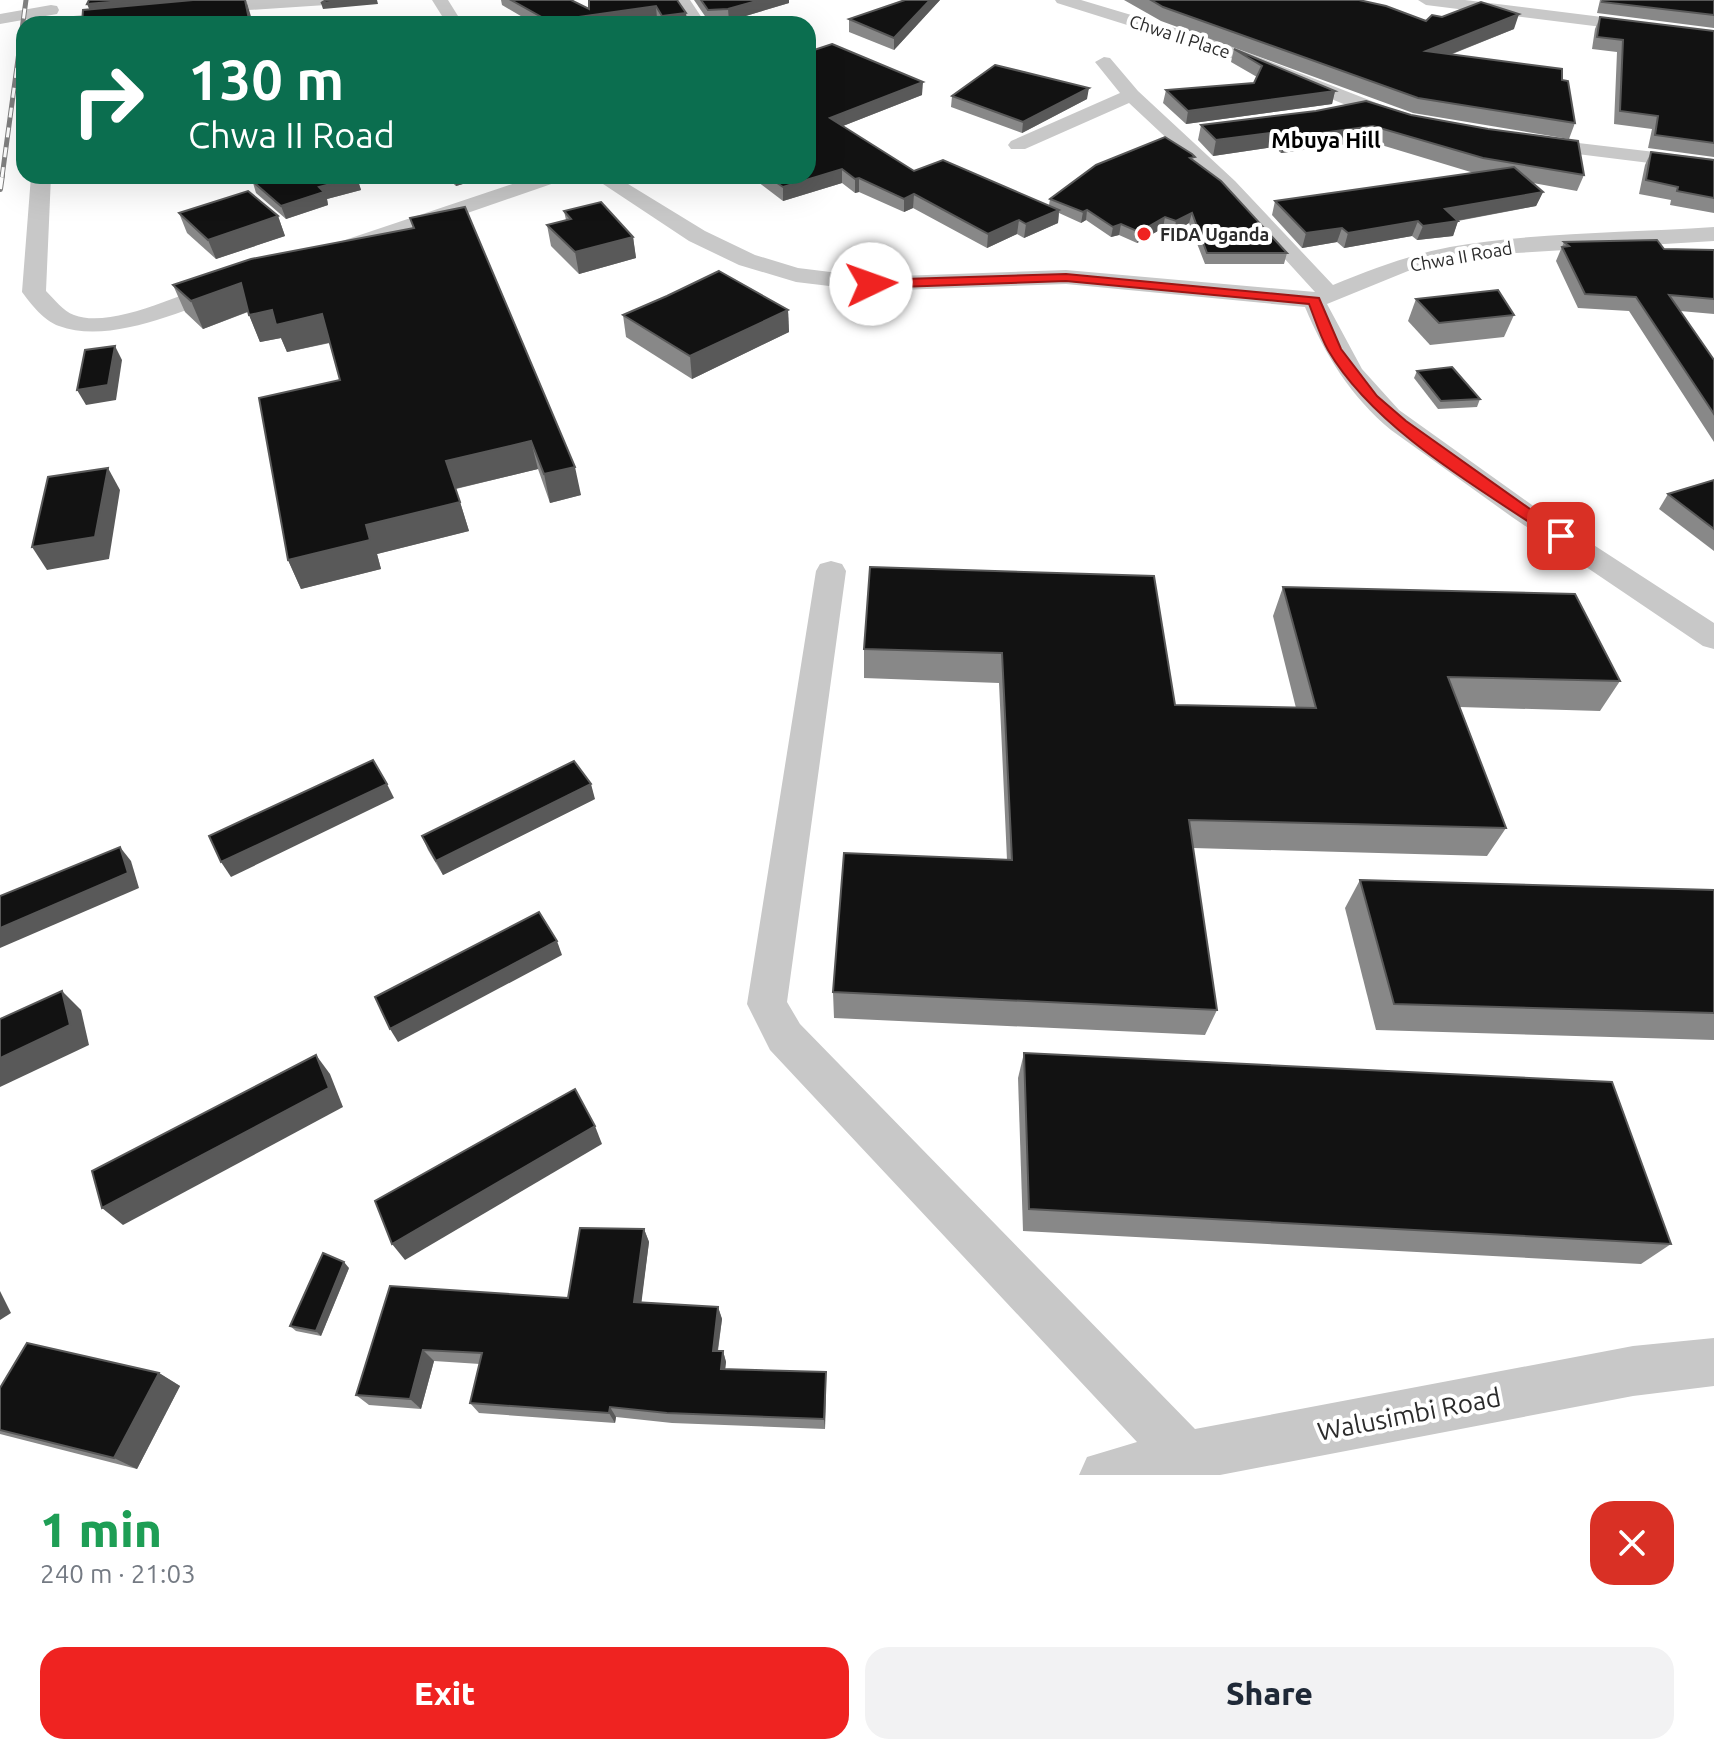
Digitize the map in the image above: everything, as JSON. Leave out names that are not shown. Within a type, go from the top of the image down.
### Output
[{"type":"street","points":[[182,9],[326,0]]},
{"type":"street","name":"Chwa II Place","points":[[1063,0],[1217,47],[1362,107],[1422,124]]},
{"type":"street","points":[[1426,0],[1714,36]]},
{"type":"street","points":[[32,16],[140,13]]},
{"type":"street","points":[[1104,62],[1131,95],[1228,185],[1322,297],[1335,349],[1372,399],[1484,485],[1714,638]]},
{"type":"street","points":[[1018,145],[1131,95]]},
{"type":"street","points":[[1325,115],[1362,107]]},
{"type":"street","points":[[1174,134],[1205,130]]},
{"type":"street","points":[[1518,142],[1714,165]]},
{"type":"street","points":[[41,184],[34,292],[68,322],[124,321],[243,282]]},
{"type":"street","points":[[318,256],[532,184]]},
{"type":"street","points":[[614,184],[720,250],[796,275],[871,284],[1066,277],[1322,297]]},
{"type":"street","name":"Chwa II Road","points":[[1322,297],[1400,266],[1450,254],[1530,245],[1714,234]]},
{"type":"street","points":[[831,571],[767,1004],[785,1037],[1186,1456]]},
{"type":"street","name":"Walusimbi Road","points":[[1105,1475],[1186,1456],[1633,1371],[1714,1362]]},
{"type":"building","points":[[89,0],[134,0],[87,4]]},
{"type":"building","points":[[193,0],[245,0],[248,16],[83,16],[83,10]]},
{"type":"building","points":[[511,0],[571,0],[589,9],[589,0],[677,0],[686,13],[662,16],[656,6],[585,16],[540,16]]},
{"type":"building","points":[[701,0],[760,0],[728,9],[708,10]]},
{"type":"building","points":[[905,0],[930,0],[894,38],[849,19]]},
{"type":"building","points":[[1151,0],[1359,0],[1426,21],[1432,15],[1442,17],[1481,2],[1519,14],[1426,51],[1562,69],[1562,80],[1568,81],[1575,123],[1418,98],[1163,7]]},
{"type":"building","points":[[1714,0],[1714,15],[1602,2]]},
{"type":"building","points":[[1600,17],[1714,31],[1714,143],[1655,135],[1658,116],[1620,111],[1623,40],[1597,37]]},
{"type":"building","points":[[832,44],[923,82],[830,118],[914,171],[943,160],[1059,210],[1026,224],[1019,220],[988,234],[914,194],[904,199],[859,178],[855,179],[842,169],[816,177],[816,49]]},
{"type":"building","points":[[1234,49],[1335,91],[1188,111],[1166,90],[1254,83],[1262,66]]},
{"type":"building","points":[[995,65],[1089,88],[1023,122],[952,96]]},
{"type":"building","points":[[1366,101],[1411,115],[1578,141],[1584,175],[1483,158],[1373,126],[1285,138],[1278,132],[1216,140],[1201,125],[1316,111]]},
{"type":"building","points":[[1165,137],[1192,154],[1195,157],[1190,158],[1221,181],[1287,253],[1207,253],[1192,213],[1176,221],[1165,217],[1139,232],[1121,224],[1113,227],[1087,210],[1083,212],[1050,199],[1096,165]]},
{"type":"building","points":[[1651,152],[1714,160],[1714,198],[1677,191],[1678,187],[1646,180]]},
{"type":"building","points":[[1514,167],[1543,192],[1445,209],[1458,221],[1423,226],[1418,221],[1348,233],[1342,228],[1306,233],[1275,201]]},
{"type":"building","points":[[256,184],[330,184],[319,187],[324,192],[281,206]]},
{"type":"building","points":[[248,191],[278,216],[208,240],[179,213]]},
{"type":"building","points":[[601,202],[633,237],[575,252],[547,225],[571,219],[564,211]]},
{"type":"building","points":[[465,207],[575,467],[544,474],[531,441],[446,461],[460,502],[366,525],[370,540],[288,560],[259,398],[340,380],[322,314],[276,325],[272,310],[249,315],[241,283],[191,301],[173,285],[251,259],[414,228],[410,218]]},
{"type":"building","points":[[1657,240],[1664,249],[1714,250],[1714,299],[1669,295],[1714,360],[1714,414],[1636,297],[1585,294],[1562,247],[1569,246],[1564,242]]},
{"type":"building","points":[[719,271],[788,310],[690,356],[623,315],[667,296]]},
{"type":"building","points":[[1498,290],[1514,315],[1439,323],[1416,299]]},
{"type":"building","points":[[115,346],[108,385],[77,390],[85,350]]},
{"type":"building","points":[[1452,367],[1480,399],[1441,401],[1417,371]]},
{"type":"building","points":[[108,468],[95,537],[32,547],[48,477]]},
{"type":"building","points":[[1714,480],[1714,529],[1668,494]]},
{"type":"building","points":[[870,567],[1154,576],[1175,705],[1316,708],[1283,587],[1575,594],[1620,681],[1448,677],[1506,828],[1189,820],[1217,1010],[833,992],[844,853],[1012,860],[1002,653],[864,649]]},
{"type":"building","points":[[373,760],[387,784],[221,862],[209,836]]},
{"type":"building","points":[[574,761],[591,784],[436,861],[422,836]]},
{"type":"building","points":[[120,847],[128,873],[0,928],[0,896]]},
{"type":"building","points":[[1360,880],[1714,890],[1714,1013],[1394,1004]]},
{"type":"building","points":[[539,912],[557,941],[390,1029],[375,997]]},
{"type":"building","points":[[62,991],[70,1025],[0,1058],[0,1019]]},
{"type":"building","points":[[1024,1053],[1612,1082],[1671,1244],[1029,1209]]},
{"type":"building","points":[[316,1055],[329,1088],[102,1208],[92,1171]]},
{"type":"building","points":[[575,1089],[595,1126],[392,1244],[375,1201]]},
{"type":"building","points":[[580,1228],[644,1229],[634,1302],[718,1307],[713,1351],[723,1351],[721,1369],[826,1372],[824,1419],[667,1413],[610,1407],[609,1413],[470,1403],[482,1353],[423,1350],[410,1399],[356,1395],[390,1286],[568,1298]]},
{"type":"building","points":[[323,1253],[344,1262],[316,1331],[290,1326]]},
{"type":"building","points":[[27,1343],[159,1373],[114,1458],[0,1430],[0,1388]]},
{"type":"railway","points":[[24,16],[26,0]]},
{"type":"railway","points":[[2,177],[16,74]]},
{"type":"railway","points":[[0,189],[2,175]]},
{"type":"place","name":"FIDA Uganda","points":[[1144,234]]},
{"type":"district","name":"Mbuya Hill","points":[[1326,139]]},
{"type":"route","points":[[871,284],[1066,277],[1314,301],[1335,349],[1372,399],[1484,485],[1561,536]]}]
